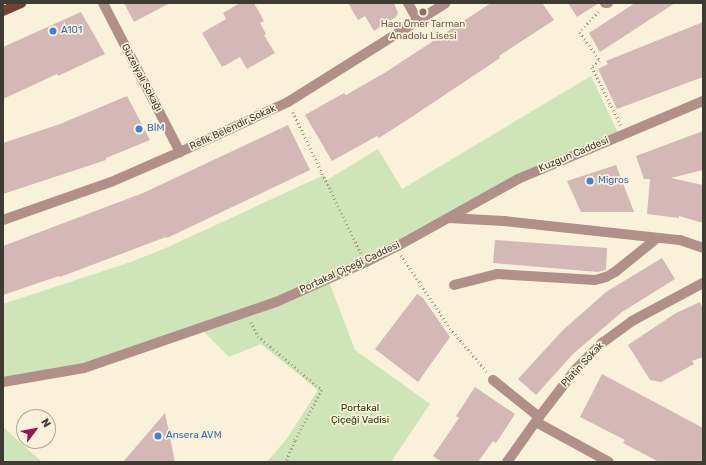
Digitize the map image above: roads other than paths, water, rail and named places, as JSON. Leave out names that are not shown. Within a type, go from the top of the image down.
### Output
[{"type":"main road","points":[[3,11],[21,3]]},
{"type":"street","name":"Güzelyalı Sokağı","points":[[102,3],[180,152]]},
{"type":"street","points":[[408,3],[418,21]]},
{"type":"street","name":"Refik Belendir Sokak","points":[[3,220],[111,182],[288,102],[446,3]]},
{"type":"street","name":"Kuzgun Caddesi","points":[[449,218],[518,178],[624,132],[703,101]]},
{"type":"street","points":[[449,218],[504,221],[680,240],[703,248]]},
{"type":"street","name":"Portakal Çiçeği Caddesi","points":[[3,382],[84,368],[276,302],[366,262],[449,218]]},
{"type":"street","points":[[454,285],[497,274],[595,280],[606,277],[615,272],[657,238]]},
{"type":"street","name":"Platin Sokak","points":[[507,462],[537,419],[576,370],[602,343],[632,321],[703,283]]},
{"type":"street","points":[[493,380],[537,419],[609,462]]},
{"type":"place","name":"Hacı Ömer Tarman Anadolu Lisesi","points":[[423,12]]},
{"type":"place","name":"A101","points":[[53,31]]},
{"type":"place","name":"BİM","points":[[139,129]]},
{"type":"place","name":"Migros","points":[[590,181]]},
{"type":"place","name":"Ansera AVM","points":[[158,436]]},
{"type":"park label","name":"Portakal Çiçeği Vadisi","points":[[360,414]]}]
